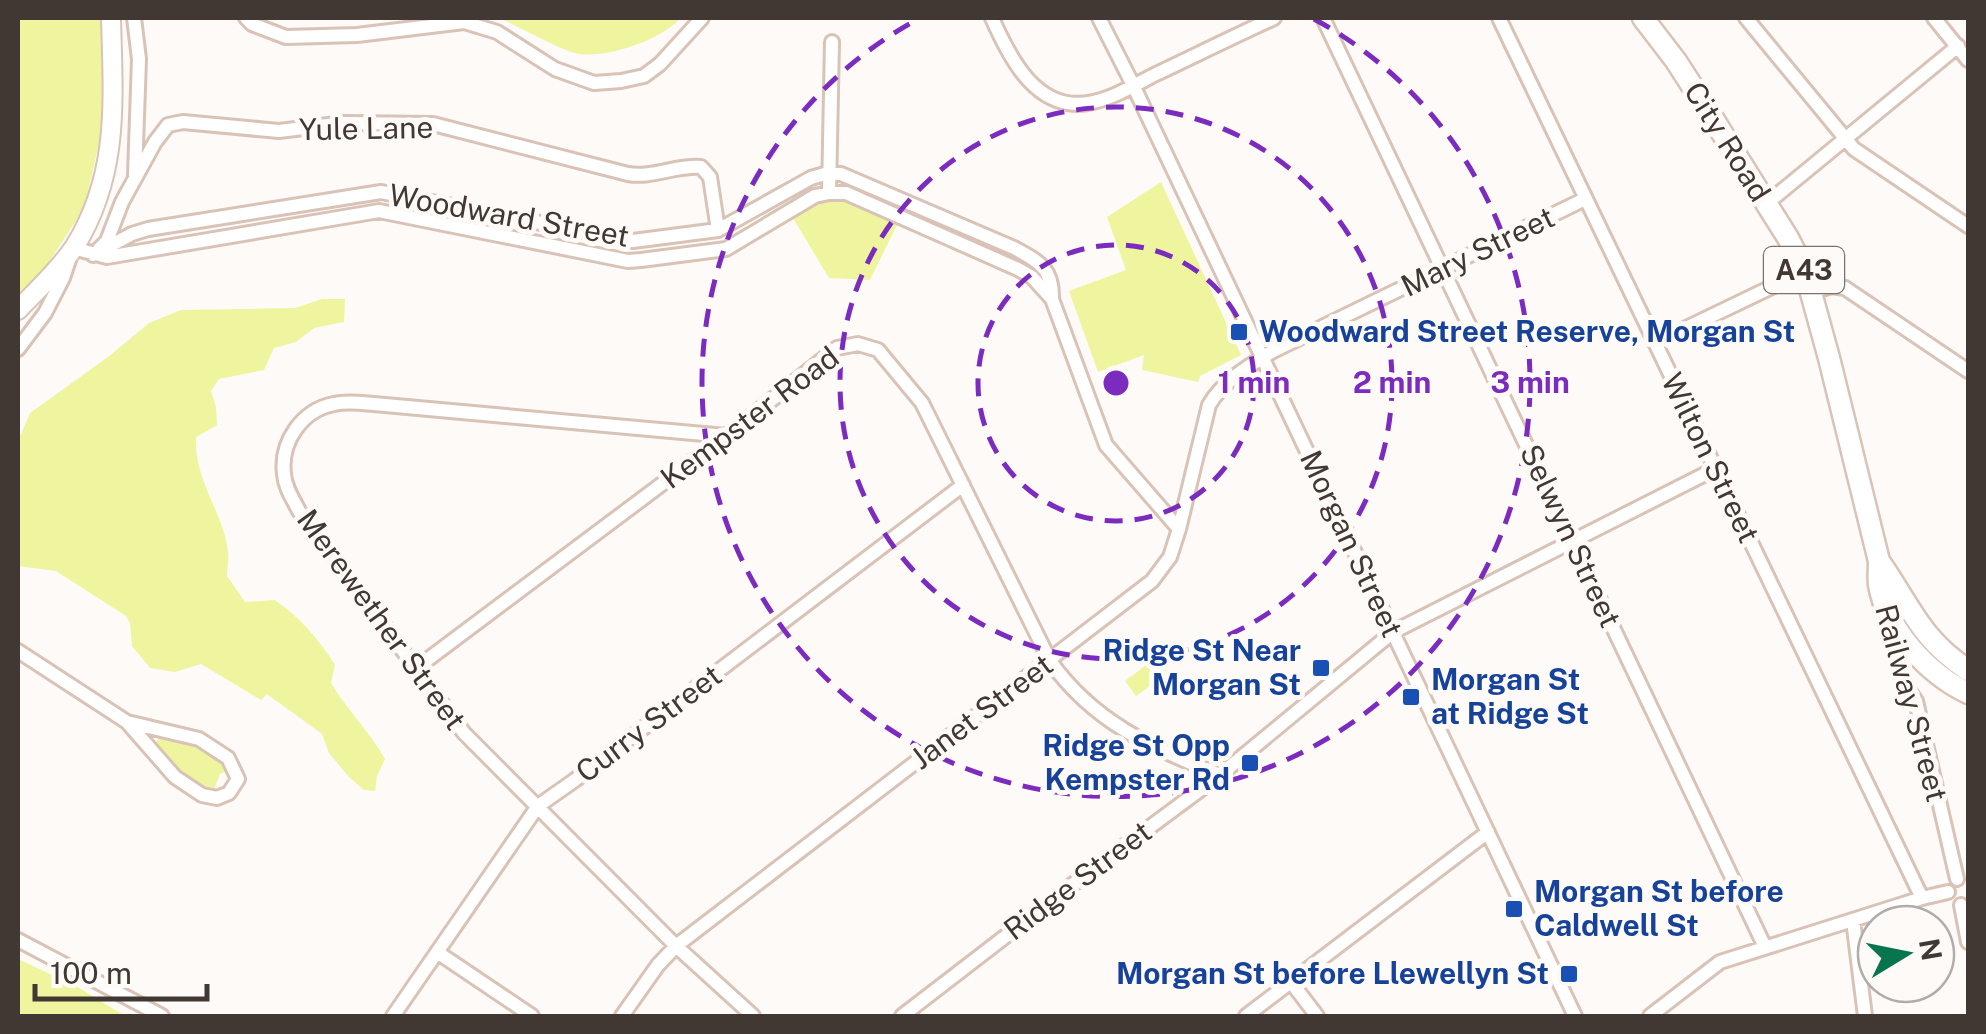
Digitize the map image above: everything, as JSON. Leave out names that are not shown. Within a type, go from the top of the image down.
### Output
[{"type":"highway","name":"City Road","points":[[1643,18],[1676,61],[1766,204],[1808,282],[1879,561],[1879,586],[1892,619],[1915,653],[1968,693]]},
{"type":"highway","name":"City Road","points":[[1879,561],[1912,616],[1954,661],[1968,670]]},
{"type":"main road","points":[[18,310],[74,248],[96,205],[112,132],[111,18]]},
{"type":"street","points":[[134,18],[139,59],[136,177]]},
{"type":"street","points":[[246,18],[286,37],[358,36],[464,22],[497,32],[555,69],[594,83],[644,76],[702,18]]},
{"type":"street","points":[[992,18],[1028,82],[1054,98],[1080,104],[1134,86],[1274,18]]},
{"type":"street","name":"Morgan Street","points":[[1099,18],[1576,1016]]},
{"type":"street","name":"Selwyn Street","points":[[1323,18],[1765,947]]},
{"type":"street","name":"Wilton Street","points":[[1499,18],[1922,898]]},
{"type":"street","points":[[1746,18],[1854,150],[1968,226]]},
{"type":"street","points":[[1934,18],[1968,60]]},
{"type":"street","points":[[832,42],[829,193],[846,193],[1018,268],[1032,278],[1052,299],[1106,445],[1179,529]]},
{"type":"street","points":[[1766,204],[1958,46]]},
{"type":"street","name":"Yule Lane","points":[[93,255],[107,241],[122,202],[155,142],[168,125],[183,122],[279,131],[345,123],[432,124],[640,176],[701,166],[710,177],[718,230]]},
{"type":"street","name":"Woodward Street","points":[[93,255],[148,229],[381,192],[633,241],[718,230],[810,178],[828,173]]},
{"type":"street","points":[[828,173],[841,174],[1014,248],[1037,261],[1053,282],[1052,299]]},
{"type":"street","name":"Woodward Street","points":[[74,248],[107,257],[379,211],[628,261],[726,248],[815,196],[829,193]]},
{"type":"street","name":"Mary Street","points":[[1262,358],[1586,200]]},
{"type":"street","points":[[18,349],[46,313],[74,248]]},
{"type":"street","points":[[1655,343],[1808,282],[1845,288],[1968,371]]},
{"type":"street","name":"Kempster Road","points":[[415,669],[726,436],[836,348],[858,344],[878,350],[922,403],[1064,681],[1116,726],[1160,752],[1220,774]]},
{"type":"street","name":"Janet Street","points":[[622,1016],[658,964],[676,946],[1152,581],[1170,557],[1209,405],[1234,378],[1262,358]]},
{"type":"street","name":"Merewether Street","points":[[726,436],[355,402],[334,404],[305,418],[291,436],[283,472],[286,488],[299,511],[464,734],[676,946],[753,1016]]},
{"type":"street","name":"Ridge Street","points":[[902,1016],[1220,774],[1393,632],[1715,469]]},
{"type":"street","name":"Curry Street","points":[[392,1016],[538,806],[963,485]]},
{"type":"street","name":"Railway Street","points":[[1879,586],[1903,682],[1916,701],[1963,879]]},
{"type":"street","points":[[18,651],[126,722],[175,777],[202,795],[217,798],[228,794],[238,779],[228,758],[199,739],[126,722]]},
{"type":"street","points":[[1246,1016],[1488,832]]},
{"type":"street","points":[[1963,879],[1950,883],[1948,892],[1952,901],[1964,904],[1968,942]]},
{"type":"street","points":[[1650,1016],[1720,962],[1948,892]]},
{"type":"street","points":[[1853,920],[1864,1016]]},
{"type":"street","points":[[18,940],[162,1016]]},
{"type":"street","points":[[436,952],[532,1016]]},
{"type":"street","points":[[1291,982],[1317,1016]]},
{"type":"green space","points":[[18,18],[101,18],[104,119],[85,207],[43,271],[18,296]]},
{"type":"green space","points":[[499,18],[681,18],[648,40],[591,55],[562,49]]},
{"type":"green space","points":[[1161,182],[1241,355],[1200,376],[1198,382],[1142,370],[1144,355],[1098,372],[1069,291],[1126,270],[1107,217]]},
{"type":"green space","points":[[840,200],[897,225],[870,280],[829,278],[793,218],[823,201]]},
{"type":"green space","points":[[322,299],[345,299],[344,322],[314,328],[296,342],[274,348],[264,370],[219,379],[211,391],[217,425],[196,437],[197,453],[225,537],[227,576],[245,602],[275,600],[329,655],[335,665],[331,683],[385,759],[375,791],[364,790],[349,777],[329,753],[322,734],[267,694],[261,700],[201,664],[175,672],[150,668],[132,646],[126,616],[56,571],[18,566],[18,441],[30,413],[149,323],[181,310],[295,308]]},
{"type":"green space","points":[[1158,656],[1170,672],[1136,696],[1125,681]]},
{"type":"green space","points":[[161,736],[197,745],[228,765],[227,771],[220,774],[217,793],[206,792],[175,770],[154,744]]},
{"type":"green space","points":[[18,959],[76,986],[125,1016],[18,1016]]},
{"type":"place","name":"Woodward Street Reserve, Morgan St","points":[[1239,332]]},
{"type":"place","name":"Ridge St Near Morgan St","points":[[1321,668]]},
{"type":"place","name":"Morgan St at Ridge St","points":[[1411,697]]},
{"type":"place","name":"Ridge St Opp Kempster Rd","points":[[1250,763]]},
{"type":"place","name":"Morgan St before Caldwell St","points":[[1514,909]]},
{"type":"place","name":"Morgan St before Llewellyn St","points":[[1569,974]]}]
